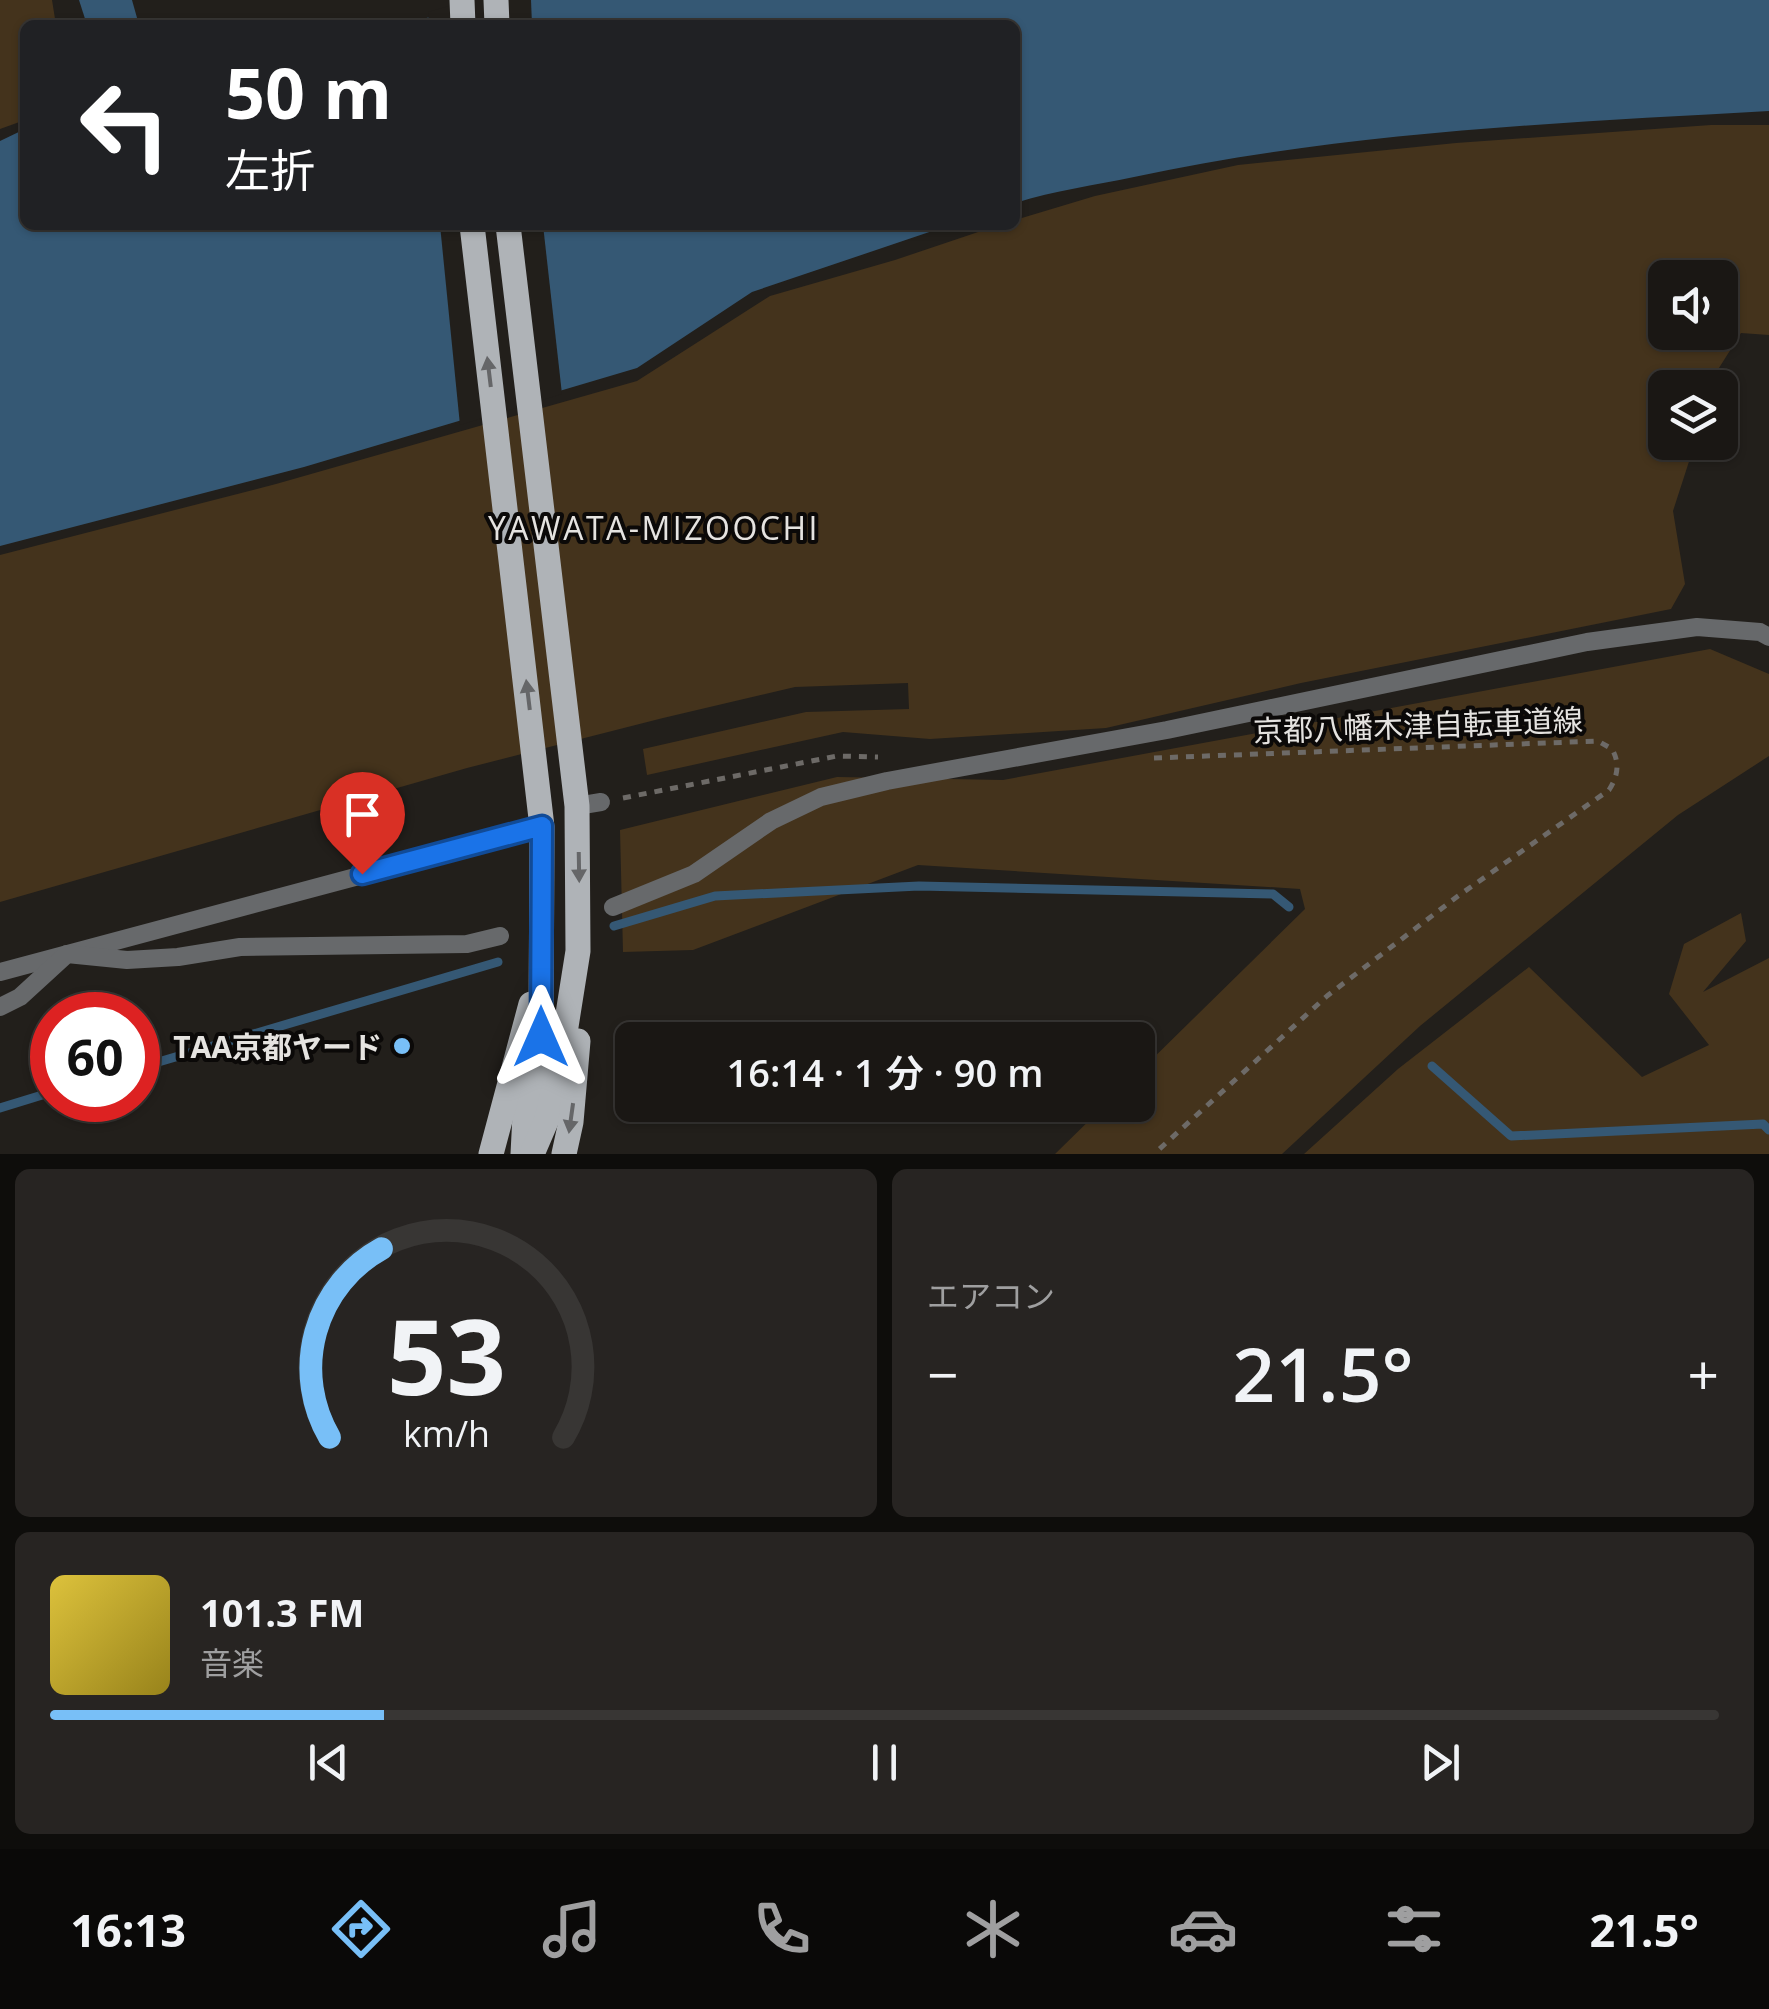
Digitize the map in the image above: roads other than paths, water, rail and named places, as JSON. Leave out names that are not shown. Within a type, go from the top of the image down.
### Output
[{"type":"main road","points":[[473,230],[542,826],[541,1037],[526,1114],[523,1154]]},
{"type":"main road","points":[[509,230],[585,797],[578,1050],[564,1154]]},
{"type":"main road","points":[[532,1154],[547,1119],[561,1058],[578,950]]},
{"type":"main road","points":[[491,1154],[541,960]]},
{"type":"lane","points":[[613,907],[694,874],[770,822],[822,798],[887,781],[1167,730],[1588,642],[1697,627],[1760,632],[1769,637]]},
{"type":"lane","points":[[0,972],[542,826]]},
{"type":"lane","points":[[0,1007],[20,997],[67,954],[127,960],[178,957],[240,946],[467,944],[500,936]]},
{"type":"water","points":[[79,0],[132,0],[138,20],[85,20]]},
{"type":"water","points":[[487,0],[1769,0],[1769,111],[1530,125],[1291,149],[1020,202],[1020,20],[420,20]]},
{"type":"water","points":[[20,131],[20,230],[935,230],[752,292],[637,368],[304,467],[0,546],[0,141]]},
{"type":"waterway","points":[[614,926],[715,896],[919,886],[1273,894],[1289,907]]},
{"type":"waterway","points":[[160,1062],[498,962]]},
{"type":"waterway","points":[[1432,1066],[1511,1136],[1763,1124],[1769,1130]]},
{"type":"waterway","points":[[0,1108],[30,1099]]},
{"type":"place","name":"TAA京都ヤード","points":[[402,1046]]},
{"type":"district","name":"YAWATA-MIZOOCHI","points":[[654,527]]}]
